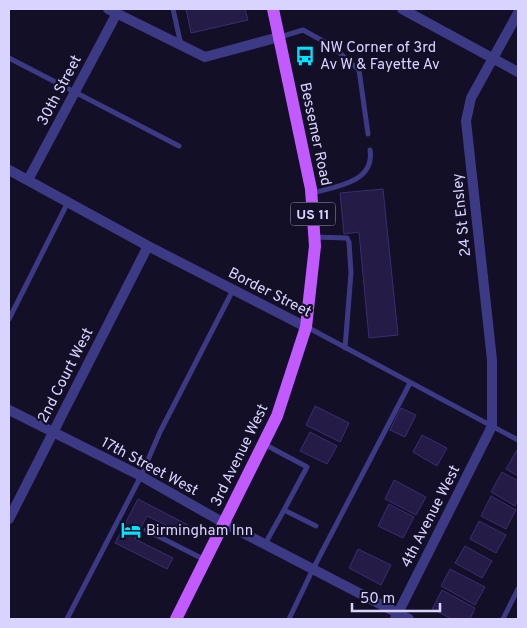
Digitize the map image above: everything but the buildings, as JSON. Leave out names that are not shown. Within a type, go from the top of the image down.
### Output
[{"type":"main road","name":"Bessemer Road","points":[[273,9],[312,193],[315,246],[306,327]]},
{"type":"main road","name":"3rd Avenue West","points":[[176,619],[277,416],[306,327]]},
{"type":"street","points":[[402,9],[518,72]]},
{"type":"street","points":[[113,11],[205,57],[279,37]]},
{"type":"street","name":"30th Street","points":[[28,180],[75,92],[113,11]]},
{"type":"street","name":"24 St Ensley","points":[[492,426],[492,360],[466,121],[472,98],[518,13]]},
{"type":"street","name":"Border Street","points":[[9,170],[148,246],[306,327]]},
{"type":"street","name":"2nd Court West","points":[[9,519],[148,246]]},
{"type":"street","name":"17th Street West","points":[[9,410],[141,476],[396,616],[409,619]]},
{"type":"street","name":"4th Avenue West","points":[[396,616],[492,426]]},
{"type":"lane","points":[[173,9],[182,46]]},
{"type":"lane","points":[[279,37],[303,30],[332,46],[359,70],[368,134]]},
{"type":"lane","points":[[9,58],[179,146]]},
{"type":"lane","points":[[312,193],[345,185],[354,180],[366,171],[370,164],[370,150]]},
{"type":"lane","points":[[9,319],[68,202]]},
{"type":"lane","points":[[314,237],[347,238],[349,242],[351,273],[345,348]]},
{"type":"lane","points":[[67,619],[141,476],[160,432],[234,290]]},
{"type":"lane","name":"Border Street","points":[[306,327],[518,440]]},
{"type":"lane","points":[[289,619],[410,382]]},
{"type":"lane","points":[[264,444],[307,467],[265,544]]},
{"type":"lane","points":[[284,510],[316,526]]},
{"type":"lane","points":[[146,530],[205,560]]},
{"type":"lane","points":[[503,619],[518,589]]},
{"type":"place","name":"NW Corner of 3rd Av W & Fayette Av","points":[[305,56]]},
{"type":"place","name":"Birmingham Inn","points":[[131,530]]}]
